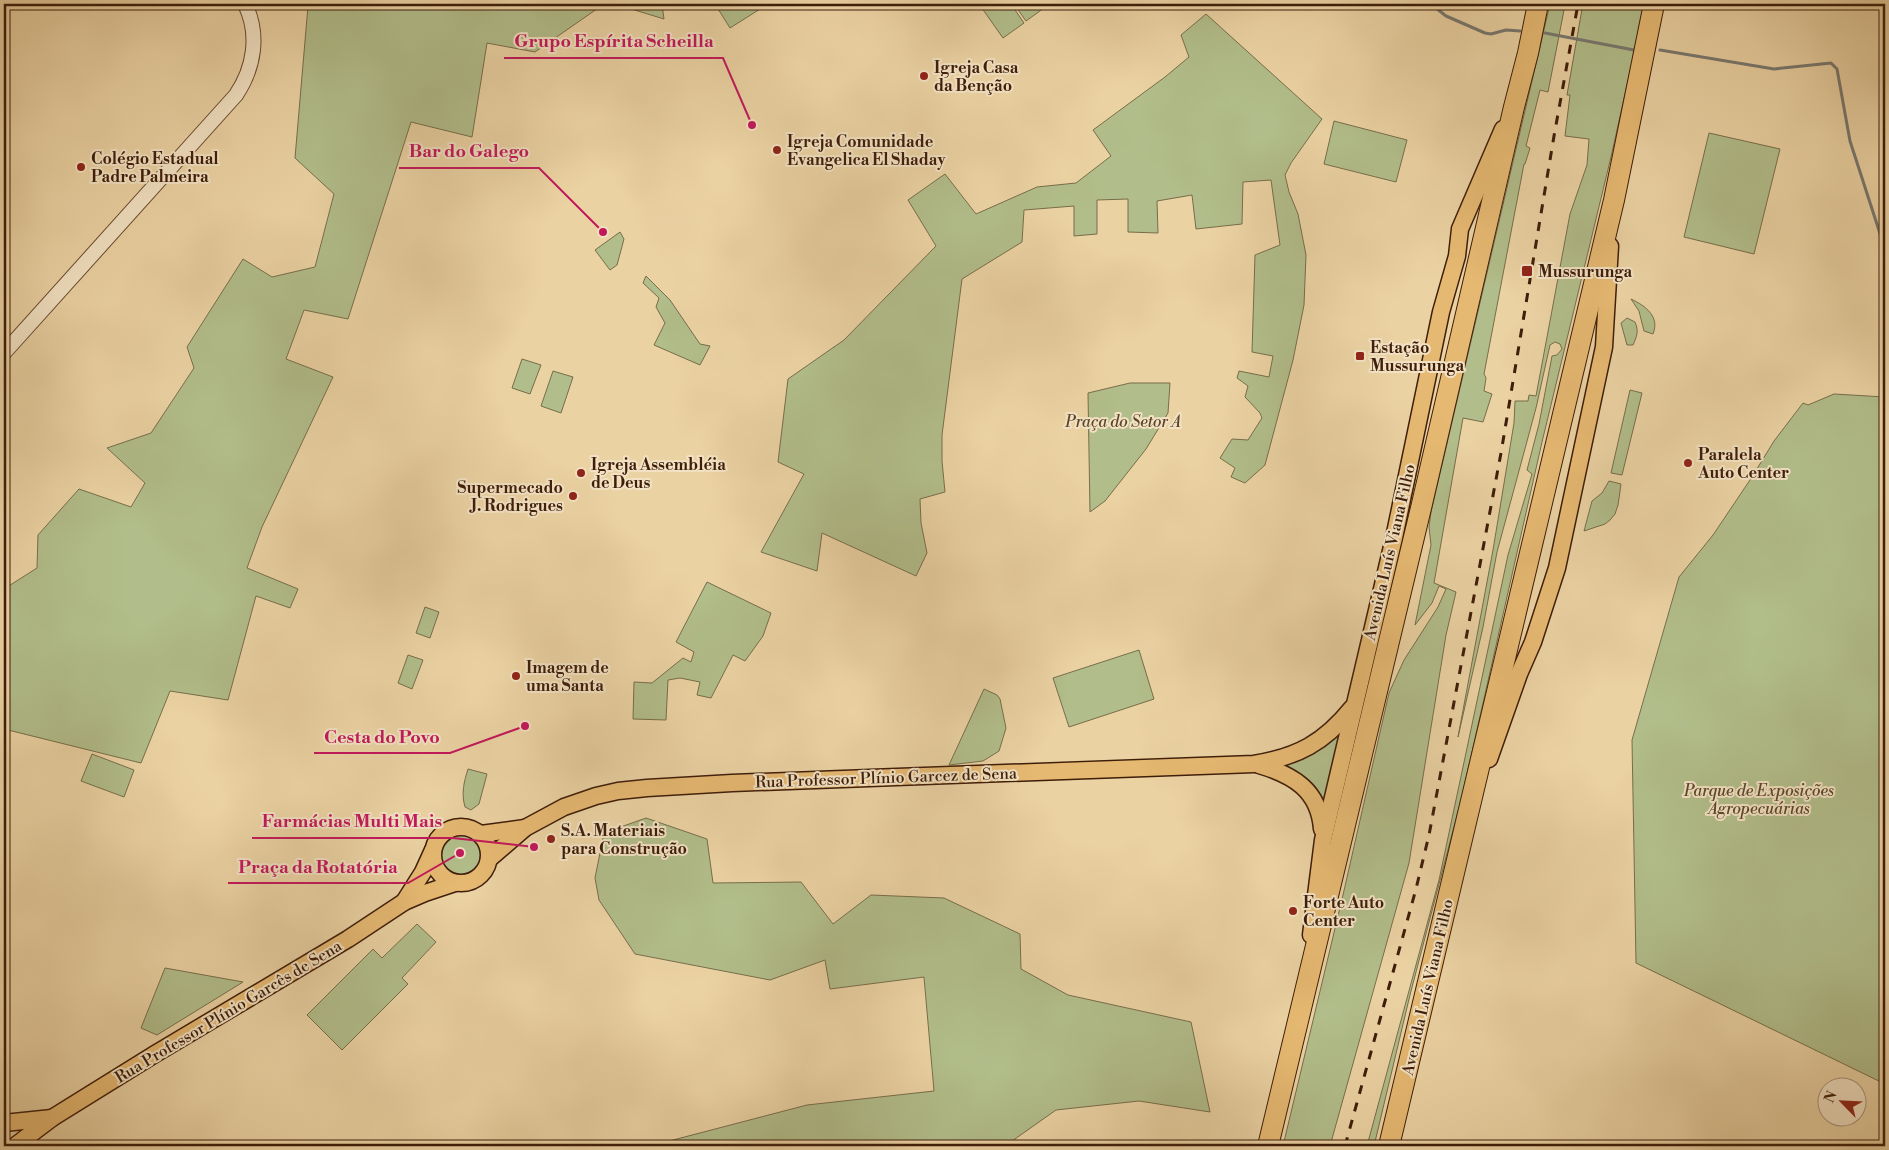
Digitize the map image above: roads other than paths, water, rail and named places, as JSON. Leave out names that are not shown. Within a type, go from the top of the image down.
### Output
[{"type":"highway","name":"Avenida Luís Viana Filho","points":[[1268,1146],[1421,508],[1528,54],[1538,4]]},
{"type":"highway","name":"Avenida Luís Viana Filho","points":[[1389,1146],[1614,200],[1654,4]]},
{"type":"main road","name":"Avenida Luís Viana Filho","points":[[1302,1008],[1322,840],[1394,538],[1441,312],[1457,256],[1460,229],[1487,163],[1514,107]]},
{"type":"main road","name":"Avenida Luís Viana Filho","points":[[1464,827],[1519,674],[1533,642],[1558,568],[1604,347],[1614,200]]},
{"type":"main road","name":"Rua Professor Plínio Garcez de Sena","points":[[489,859],[525,828],[564,807],[618,791],[938,774],[1254,764],[1293,755],[1313,744],[1331,730],[1353,707]]},
{"type":"main road","name":"Rua Professor Plínio Garcez de Sena","points":[[1254,764],[1279,771],[1296,780],[1308,792],[1317,805],[1321,819],[1322,840]]},
{"type":"main road","points":[[461,826],[481,834],[488,846],[489,859],[484,871],[477,878],[465,883],[455,883],[446,879],[437,871],[433,850],[439,837],[449,829],[461,826]]},
{"type":"main road","name":"Rua Professor Plínio Garcez de Sena","points":[[481,834],[525,828]]},
{"type":"main road","name":"Rua Professor Plínio Garcês de Sena","points":[[404,902],[423,872],[433,850]]},
{"type":"main road","name":"Rua Professor Plínio Garcês de Sena","points":[[15,1146],[52,1118],[348,939],[404,902],[455,883]]},
{"type":"main road","name":"Rua Professor Plínio Garcês de Sena","points":[[4,1123],[52,1118]]},
{"type":"street","points":[[4,353],[236,95],[252,63],[254,47],[253,28],[245,4]]},
{"type":"waterway","points":[[1431,4],[1446,16],[1485,33],[1491,34],[1506,30],[1520,31]]},
{"type":"waterway","points":[[1545,33],[1634,50]]},
{"type":"waterway","points":[[1660,50],[1774,69],[1831,63],[1837,69],[1850,141],[1885,249]]},
{"type":"railway","points":[[1345,1146],[1416,889],[1429,835],[1501,453],[1578,4]]},
{"type":"place","name":"Igreja Casa da Benção","points":[[924,76]]},
{"type":"place","name":"Grupo Espírita Scheilla","points":[[752,125]]},
{"type":"place","name":"Igreja Comunidade Evangelica El Shaday","points":[[777,150]]},
{"type":"place","name":"Colégio Estadual Padre Palmeira","points":[[81,167]]},
{"type":"place","name":"Bar do Galego","points":[[603,232]]},
{"type":"place","name":"Mussurunga","points":[[1527,271]]},
{"type":"place","name":"Estação Mussurunga","points":[[1360,356]]},
{"type":"place","name":"Paralela Auto Center","points":[[1688,463]]},
{"type":"place","name":"Igreja Assembléia de Deus","points":[[581,473]]},
{"type":"place","name":"Supermecado J. Rodrigues","points":[[573,496]]},
{"type":"place","name":"Imagem de uma Santa","points":[[516,676]]},
{"type":"place","name":"Cesta do Povo","points":[[525,726]]},
{"type":"place","name":"S.A. Materiais para Construção","points":[[551,839]]},
{"type":"place","name":"Farmácias Multi Mais","points":[[534,847]]},
{"type":"place","name":"Praça da Rotatória","points":[[460,853]]},
{"type":"place","name":"Forte Auto Center","points":[[1293,911]]},
{"type":"park label","name":"Praça do Setor A","points":[[1123,421]]},
{"type":"park label","name":"Parque de Exposições Agropecuárias","points":[[1759,799]]}]
